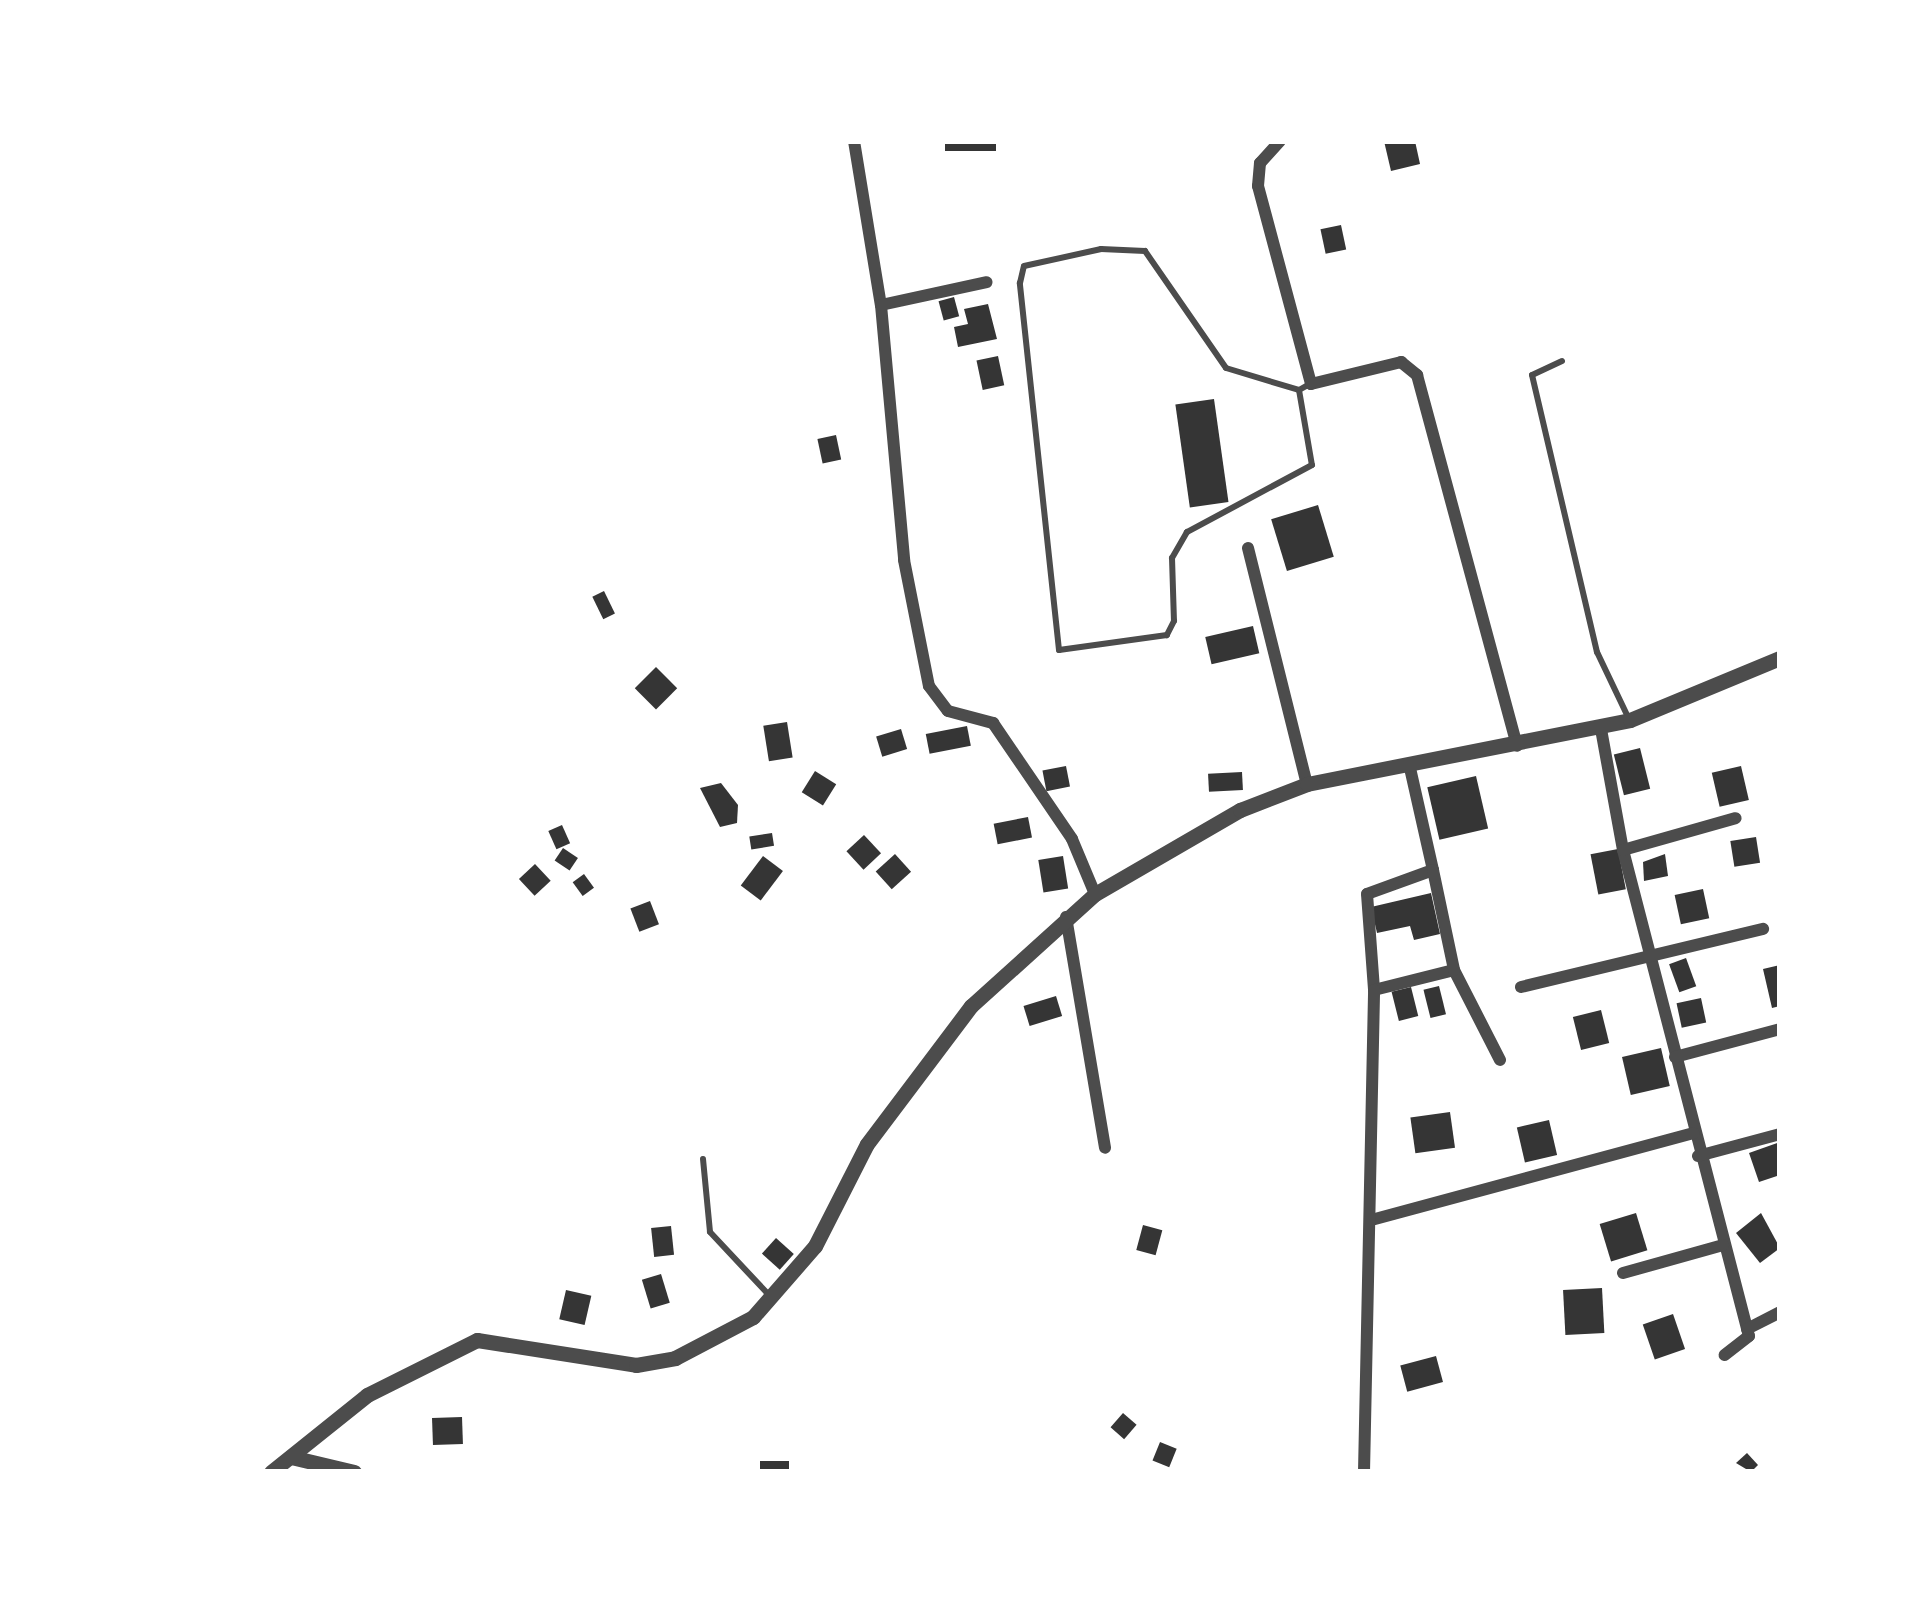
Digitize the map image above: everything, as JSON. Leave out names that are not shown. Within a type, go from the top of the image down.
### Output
[{"type":"street","points":[[854,141],[881,305],[904,560],[929,686],[948,711],[993,723],[1072,839],[1095,894]]},
{"type":"street","points":[[1280,141],[1260,163],[1258,186],[1305,387],[1401,362],[1417,375],[1517,746]]},
{"type":"street","points":[[881,305],[987,282]]},
{"type":"street","points":[[1248,548],[1307,784]]},
{"type":"street","points":[[271,1472],[367,1395],[477,1340],[636,1365],[716,1340],[771,1297],[815,1246],[867,1144],[959,1021],[1095,894],[1240,810],[1307,784],[1410,768],[1630,721],[1780,658]]},
{"type":"street","points":[[1601,728],[1623,850],[1698,1156],[1747,1330]]},
{"type":"street","points":[[1410,768],[1454,970],[1500,1060]]},
{"type":"street","points":[[1623,850],[1736,818]]},
{"type":"street","points":[[1364,1472],[1375,1219],[1373,990],[1367,894],[1377,884],[1433,869]]},
{"type":"street","points":[[1066,917],[1105,1148]]},
{"type":"street","points":[[1521,987],[1763,929]]},
{"type":"street","points":[[1373,990],[1454,970]]},
{"type":"street","points":[[1675,1057],[1780,1029]]},
{"type":"street","points":[[1375,1219],[1694,1133]]},
{"type":"street","points":[[1698,1156],[1780,1134]]},
{"type":"street","points":[[1623,1273],[1723,1245]]},
{"type":"street","points":[[1725,1355],[1747,1330],[1780,1312]]},
{"type":"street","points":[[291,1457],[354,1472]]},
{"type":"lane","points":[[1101,249],[1145,250],[1226,368],[1305,387],[1312,465],[1187,532],[1172,558],[1174,621],[1167,635],[1059,650],[1024,266],[1101,249]]},
{"type":"lane","points":[[1562,361],[1532,376],[1597,652],[1630,721]]},
{"type":"lane","points":[[703,1159],[710,1232],[771,1297]]},
{"type":"building","points":[[945,141],[996,141],[996,151],[945,151]]},
{"type":"building","points":[[1384,141],[1415,141],[1420,164],[1391,171]]},
{"type":"building","points":[[1341,225],[1346,249],[1326,254],[1320,229]]},
{"type":"building","points":[[954,297],[959,316],[944,320],[939,301]]},
{"type":"building","points":[[988,304],[997,339],[958,347],[954,327],[968,324],[964,309]]},
{"type":"building","points":[[998,356],[1004,385],[983,390],[976,361]]},
{"type":"building","points":[[1214,399],[1228,502],[1190,507],[1175,404]]},
{"type":"building","points":[[836,435],[841,459],[823,463],[817,439]]},
{"type":"building","points":[[1318,505],[1334,557],[1287,571],[1271,519]]},
{"type":"building","points":[[604,591],[615,613],[603,619],[592,597]]},
{"type":"building","points":[[1253,626],[1259,653],[1212,664],[1205,637]]},
{"type":"building","points":[[656,667],[677,688],[656,709],[635,688]]},
{"type":"building","points":[[787,722],[793,758],[769,761],[763,726]]},
{"type":"building","points":[[967,726],[971,746],[930,754],[926,734]]},
{"type":"building","points":[[901,729],[907,749],[882,757],[876,737]]},
{"type":"building","points":[[1640,748],[1650,789],[1624,795],[1614,755]]},
{"type":"building","points":[[1066,766],[1070,787],[1046,791],[1042,771]]},
{"type":"building","points":[[1741,766],[1749,800],[1720,807],[1712,773]]},
{"type":"building","points":[[815,771],[836,784],[823,805],[802,792]]},
{"type":"building","points":[[1242,772],[1243,790],[1209,792],[1208,774]]},
{"type":"building","points":[[1476,776],[1488,829],[1439,840],[1427,787]]},
{"type":"building","points":[[721,783],[738,805],[737,823],[720,827],[700,788]]},
{"type":"building","points":[[1028,817],[1032,838],[998,844],[994,824]]},
{"type":"building","points":[[562,825],[570,843],[556,849],[548,831]]},
{"type":"building","points":[[772,833],[774,846],[751,849],[749,837]]},
{"type":"building","points":[[864,835],[881,853],[863,870],[846,851]]},
{"type":"building","points":[[1756,837],[1760,863],[1734,867],[1730,841]]},
{"type":"building","points":[[563,848],[578,858],[570,871],[555,860]]},
{"type":"building","points":[[1618,849],[1626,889],[1598,895],[1591,854]]},
{"type":"building","points":[[895,854],[911,872],[892,889],[876,871]]},
{"type":"building","points":[[1665,854],[1668,876],[1644,881],[1643,862]]},
{"type":"building","points":[[763,856],[783,871],[761,901],[741,886]]},
{"type":"building","points":[[1063,856],[1068,889],[1043,893],[1038,860]]},
{"type":"building","points":[[535,864],[551,881],[535,896],[519,879]]},
{"type":"building","points":[[584,874],[594,888],[583,896],[573,882]]},
{"type":"building","points":[[1703,889],[1709,918],[1681,924],[1675,895]]},
{"type":"building","points":[[1431,893],[1440,934],[1414,940],[1410,926],[1377,933],[1371,907]]},
{"type":"building","points":[[650,901],[659,924],[639,932],[630,909]]},
{"type":"building","points":[[1686,958],[1696,986],[1679,992],[1669,964]]},
{"type":"building","points":[[1780,965],[1780,1006],[1772,1008],[1763,969]]},
{"type":"building","points":[[1439,986],[1446,1014],[1430,1018],[1423,990]]},
{"type":"building","points":[[1411,987],[1418,1016],[1399,1021],[1392,992]]},
{"type":"building","points":[[1056,996],[1062,1016],[1030,1026],[1023,1006]]},
{"type":"building","points":[[1701,998],[1706,1022],[1682,1028],[1677,1003]]},
{"type":"building","points":[[1601,1010],[1609,1043],[1581,1050],[1573,1017]]},
{"type":"building","points":[[1661,1048],[1670,1086],[1631,1095],[1622,1057]]},
{"type":"building","points":[[1450,1112],[1455,1148],[1415,1153],[1410,1118]]},
{"type":"building","points":[[1549,1120],[1557,1155],[1525,1163],[1517,1127]]},
{"type":"building","points":[[1780,1142],[1780,1175],[1759,1182],[1749,1153]]},
{"type":"building","points":[[1636,1213],[1647,1250],[1611,1261],[1600,1224]]},
{"type":"building","points":[[1761,1213],[1780,1248],[1760,1263],[1736,1233]]},
{"type":"building","points":[[1143,1225],[1162,1230],[1156,1255],[1136,1250]]},
{"type":"building","points":[[671,1226],[674,1255],[654,1257],[651,1228]]},
{"type":"building","points":[[776,1238],[794,1254],[780,1270],[762,1254]]},
{"type":"building","points":[[661,1274],[670,1303],[651,1309],[642,1280]]},
{"type":"building","points":[[1602,1288],[1604,1333],[1565,1335],[1563,1290]]},
{"type":"building","points":[[566,1290],[591,1296],[585,1325],[559,1319]]},
{"type":"building","points":[[1673,1314],[1685,1349],[1655,1359],[1643,1324]]},
{"type":"building","points":[[1436,1356],[1443,1382],[1407,1392],[1400,1366]]},
{"type":"building","points":[[1123,1413],[1137,1425],[1124,1439],[1111,1427]]},
{"type":"building","points":[[462,1417],[463,1444],[433,1445],[432,1418]]},
{"type":"building","points":[[1160,1442],[1177,1449],[1169,1467],[1153,1461]]},
{"type":"building","points":[[1747,1453],[1758,1465],[1751,1472],[1736,1463]]},
{"type":"building","points":[[760,1461],[789,1461],[789,1472],[760,1472]]}]
